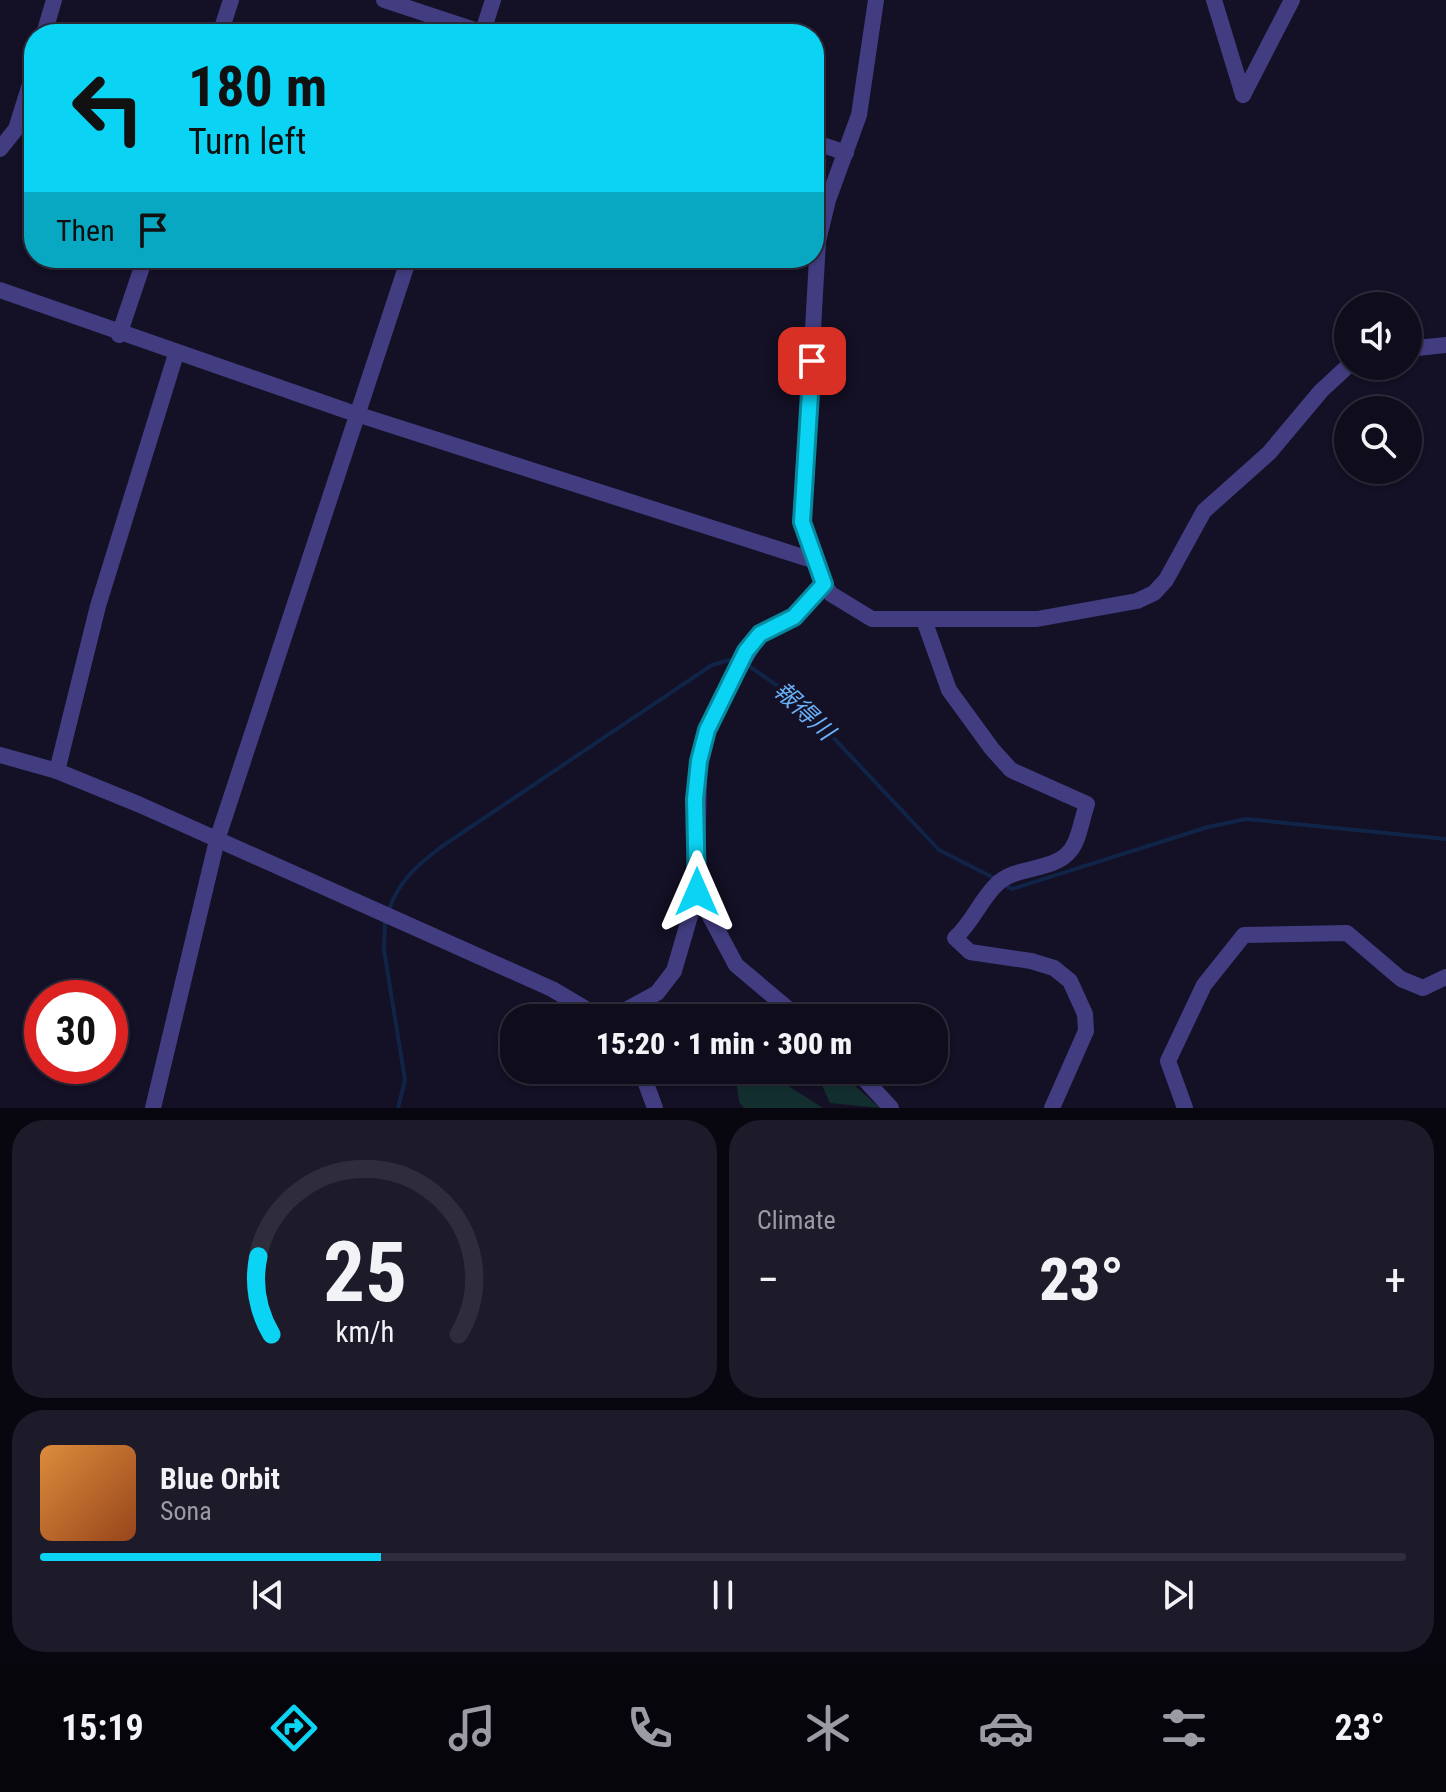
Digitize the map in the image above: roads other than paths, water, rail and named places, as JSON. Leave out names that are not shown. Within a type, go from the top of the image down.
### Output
[{"type":"street","points":[[47,24],[54,0]]},
{"type":"street","points":[[223,24],[231,0]]},
{"type":"street","points":[[384,0],[457,24]]},
{"type":"street","points":[[486,24],[493,0]]},
{"type":"street","points":[[824,216],[859,115],[876,0]]},
{"type":"street","points":[[1214,0],[1243,95],[1256,76],[1283,12],[1292,0]]},
{"type":"street","points":[[0,149],[16,129],[24,103]]},
{"type":"street","points":[[824,145],[846,153]]},
{"type":"street","points":[[119,335],[142,268]]},
{"type":"street","points":[[153,1108],[217,840],[406,268]]},
{"type":"street","points":[[816,268],[802,522],[824,584],[831,594],[862,616],[924,620],[1037,619],[1137,601],[1154,593],[1166,580],[1204,511],[1269,453],[1334,379]]},
{"type":"street","points":[[0,290],[176,354],[815,561]]},
{"type":"street","points":[[1422,348],[1446,345]]},
{"type":"street","points":[[57,771],[98,606],[176,354]]},
{"type":"street","points":[[634,1004],[668,983],[685,940],[697,892],[695,799],[699,761],[707,730],[746,651],[760,634],[794,617],[824,584]]},
{"type":"street","points":[[924,620],[949,690],[992,749],[1011,770],[1087,804],[1070,851],[1051,863],[1015,873],[996,884],[969,926],[955,938],[970,952],[1031,961],[1054,968],[1070,981],[1085,1014],[1086,1031],[1052,1108]]},
{"type":"street","points":[[0,755],[57,771],[217,840],[552,989],[577,1004]]},
{"type":"street","points":[[697,892],[736,965],[782,1004]]},
{"type":"street","points":[[1185,1108],[1168,1061],[1204,985],[1244,935],[1347,933],[1401,979],[1423,988],[1446,977]]},
{"type":"street","points":[[646,1084],[655,1108]]},
{"type":"street","points":[[869,1084],[891,1108]]},
{"type":"waterway","name":"報得川","points":[[388,912],[409,875],[441,847],[712,665],[729,660],[737,662]]},
{"type":"waterway","name":"報得川","points":[[746,664],[798,700],[939,850],[994,878]]},
{"type":"waterway","name":"報得川","points":[[1005,885],[1012,889],[1208,827],[1246,819],[1446,839]]},
{"type":"waterway","name":"報得川","points":[[385,920],[384,950],[405,1080],[398,1108]]}]
